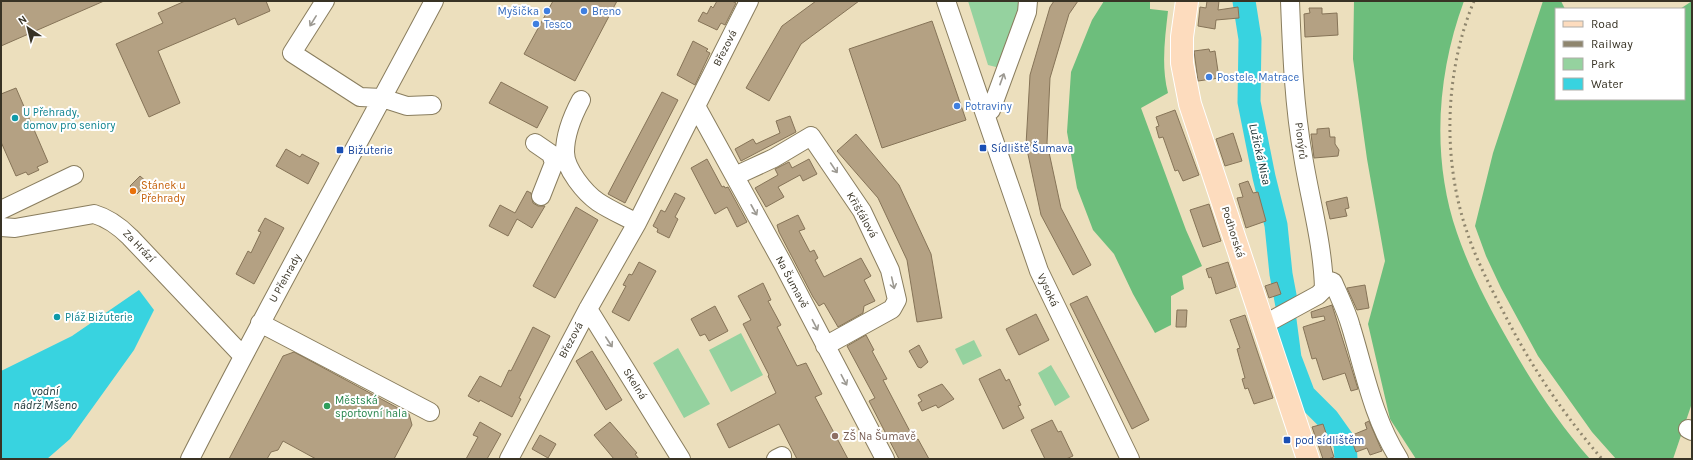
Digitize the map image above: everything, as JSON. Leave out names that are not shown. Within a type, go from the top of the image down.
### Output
[{"type":"main road","name":"Podhorská","points":[[1187,1],[1182,37],[1182,63],[1190,104],[1308,459]]},
{"type":"street","points":[[325,1],[292,53],[360,97],[382,98],[407,106],[432,105]]},
{"type":"street","name":"U Přehrady","points":[[190,459],[242,355],[434,1]]},
{"type":"street","name":"Březová","points":[[509,459],[588,310],[637,223],[749,1]]},
{"type":"street","name":"Vysoká","points":[[946,1],[1039,271],[1130,459]]},
{"type":"street","points":[[986,114],[991,110],[1027,12],[1028,1]]},
{"type":"street","name":"Pionýrů","points":[[1263,325],[1318,295],[1324,289],[1323,265],[1302,155],[1296,103],[1290,1]]},
{"type":"street","points":[[581,100],[568,133],[565,154],[572,173],[582,188],[598,202],[637,223]]},
{"type":"street","name":"Na Šumavě","points":[[696,106],[735,176],[885,459]]},
{"type":"street","name":"Křišťálová","points":[[735,176],[774,158],[811,136],[862,211],[890,270],[897,300],[892,309],[825,346]]},
{"type":"street","points":[[535,143],[551,154],[554,163],[541,196]]},
{"type":"street","points":[[1,210],[74,175]]},
{"type":"street","name":"Za Hrází","points":[[1,227],[14,228],[94,214],[103,216],[122,229],[242,355]]},
{"type":"street","points":[[1324,279],[1333,282],[1351,326],[1358,357],[1386,439],[1399,459]]},
{"type":"street","name":"Skelná","points":[[588,310],[681,459]]},
{"type":"street","points":[[260,323],[430,412]]},
{"type":"green space","points":[[968,1],[1022,1],[1000,68],[988,65]]},
{"type":"green space","points":[[1104,1],[1150,1],[1150,9],[1168,11],[1164,62],[1168,93],[1141,108],[1186,230],[1202,266],[1182,276],[1184,289],[1171,296],[1171,325],[1155,333],[1133,294],[1114,254],[1093,230],[1077,188],[1067,132],[1071,72],[1092,20]]},
{"type":"green space","points":[[1354,1],[1464,1],[1455,29],[1443,87],[1441,146],[1443,175],[1449,204],[1457,233],[1468,261],[1480,289],[1502,329],[1546,403],[1590,459],[1416,459],[1390,419],[1368,324],[1385,261],[1367,159],[1353,59]]},
{"type":"green space","points":[[1543,1],[1561,1],[1564,8],[1555,8],[1555,100],[1685,100],[1685,8],[1682,8],[1692,1],[1692,403],[1673,459],[1616,459],[1592,432],[1538,356],[1501,288],[1486,256],[1475,226],[1493,153]]},
{"type":"green space","points":[[741,333],[763,375],[731,392],[709,350]]},
{"type":"green space","points":[[974,340],[982,356],[963,365],[955,349]]},
{"type":"green space","points":[[678,348],[710,404],[684,418],[653,363]]},
{"type":"green space","points":[[1051,365],[1070,397],[1055,406],[1038,373]]},
{"type":"water","name":"vodní nádrž Mšeno","points":[[139,290],[154,310],[134,350],[70,439],[47,459],[1,459],[1,371],[72,336]]},
{"type":"building","points":[[1,1],[104,1],[1,46]]},
{"type":"building","points":[[185,1],[266,1],[270,11],[238,25],[235,18],[158,51],[180,103],[149,117],[116,44],[163,23],[158,13]]},
{"type":"building","points":[[553,1],[617,1],[575,81],[524,54]]},
{"type":"building","points":[[717,1],[732,1],[736,3],[725,25],[721,23],[717,30],[698,21],[703,12],[707,14],[711,6],[713,8]]},
{"type":"building","points":[[816,1],[859,1],[801,44],[769,101],[746,88],[782,26]]},
{"type":"building","points":[[1054,1],[1078,1],[1069,14],[1050,78],[1047,143],[1061,208],[1091,265],[1073,275],[1041,215],[1026,145],[1030,75],[1050,7]]},
{"type":"building","points":[[1207,1],[1219,1],[1218,10],[1238,7],[1239,18],[1216,20],[1215,29],[1198,26],[1200,7],[1206,8]]},
{"type":"building","points":[[1309,8],[1322,8],[1322,14],[1337,13],[1338,35],[1305,37],[1304,14],[1310,13]]},
{"type":"building","points":[[932,21],[966,120],[882,148],[849,49]]},
{"type":"building","points":[[693,41],[708,49],[706,51],[710,53],[695,85],[677,75]]},
{"type":"building","points":[[1209,49],[1210,52],[1215,51],[1219,78],[1198,81],[1194,51]]},
{"type":"building","points":[[501,82],[548,107],[537,128],[489,103]]},
{"type":"building","name":"U Přehrady, domov pro seniory","points":[[16,88],[48,162],[37,167],[39,170],[28,175],[26,172],[16,176],[1,142],[1,94]]},
{"type":"building","points":[[662,92],[678,100],[625,203],[608,194]]},
{"type":"building","points":[[1175,110],[1199,175],[1183,181],[1178,170],[1175,171],[1163,137],[1159,138],[1156,127],[1159,126],[1156,117]]},
{"type":"building","points":[[790,116],[796,132],[741,161],[735,149],[753,139],[756,144],[780,133],[776,121]]},
{"type":"building","points":[[1329,128],[1330,137],[1335,137],[1335,144],[1339,150],[1338,156],[1314,158],[1311,134],[1317,134],[1317,129]]},
{"type":"building","points":[[1233,133],[1242,161],[1225,166],[1216,139]]},
{"type":"building","points":[[856,134],[899,185],[931,254],[942,318],[917,322],[907,260],[878,198],[837,151]]},
{"type":"building","points":[[286,149],[300,157],[302,154],[319,163],[308,184],[276,166]]},
{"type":"building","points":[[707,159],[722,187],[728,187],[747,222],[737,227],[727,207],[715,214],[691,168]]},
{"type":"building","points":[[809,159],[817,174],[803,181],[800,175],[778,187],[784,197],[766,207],[755,188],[778,175],[775,169],[789,162],[792,168]]},
{"type":"building","points":[[140,176],[148,183],[137,194],[130,186]]},
{"type":"building","points":[[1248,181],[1253,193],[1258,192],[1266,221],[1246,228],[1237,198],[1243,197],[1239,184]]},
{"type":"building","points":[[527,191],[531,193],[533,203],[538,206],[545,206],[532,228],[517,219],[508,236],[489,226],[500,205],[515,213]]},
{"type":"building","points":[[675,193],[685,198],[675,217],[678,219],[669,238],[657,232],[658,229],[653,226],[661,210],[665,212]]},
{"type":"building","points":[[1347,197],[1349,208],[1345,209],[1347,216],[1330,219],[1326,202]]},
{"type":"building","points":[[1209,204],[1221,241],[1203,247],[1190,210]]},
{"type":"building","points":[[576,207],[598,220],[555,298],[533,286]]},
{"type":"building","points":[[798,215],[805,229],[799,231],[810,252],[814,250],[818,258],[815,260],[824,277],[861,258],[871,276],[864,280],[875,301],[864,306],[863,313],[838,327],[824,303],[819,306],[813,297],[779,232],[777,225]]},
{"type":"building","points":[[265,218],[284,228],[254,284],[236,274],[248,251],[251,253],[261,232],[258,231]]},
{"type":"building","points":[[639,262],[656,271],[629,321],[612,312],[626,286],[623,285],[629,274],[632,275]]},
{"type":"building","points":[[1228,262],[1236,287],[1216,294],[1211,277],[1209,278],[1206,269]]},
{"type":"building","points":[[1277,282],[1281,294],[1269,298],[1265,286]]},
{"type":"building","points":[[763,283],[771,300],[768,301],[781,325],[777,327],[797,366],[806,363],[822,394],[815,397],[848,459],[797,459],[779,424],[729,448],[717,424],[776,393],[768,376],[769,375],[743,324],[751,320],[738,296]]},
{"type":"building","points":[[1365,285],[1369,308],[1357,310],[1347,288]]},
{"type":"building","points":[[1087,296],[1149,420],[1132,429],[1070,304]]},
{"type":"building","points":[[1332,305],[1358,389],[1351,391],[1345,373],[1323,380],[1316,358],[1312,359],[1303,327],[1325,320],[1324,316],[1312,318],[1311,312]]},
{"type":"building","points":[[715,306],[728,331],[709,341],[705,334],[700,336],[691,319]]},
{"type":"building","points":[[1177,310],[1187,310],[1186,327],[1176,327]]},
{"type":"building","points":[[1036,314],[1049,340],[1019,355],[1006,329]]},
{"type":"building","points":[[1245,315],[1273,398],[1254,404],[1248,388],[1245,389],[1242,379],[1245,378],[1237,349],[1240,348],[1230,320]]},
{"type":"building","points":[[533,327],[550,336],[519,398],[521,399],[512,417],[480,400],[479,402],[468,396],[480,376],[501,387],[509,370],[511,371]]},
{"type":"building","points":[[866,335],[874,350],[872,351],[887,379],[883,380],[915,441],[918,439],[929,459],[899,459],[869,401],[875,398],[847,346]]},
{"type":"building","points":[[919,345],[928,362],[921,368],[918,367],[909,351]]},
{"type":"building","points":[[592,351],[622,400],[606,410],[576,361]]},
{"type":"building","name":"Městská sportovní hala","points":[[294,352],[409,414],[412,425],[394,459],[316,459],[283,441],[278,450],[271,452],[267,459],[229,459],[283,356]]},
{"type":"building","points":[[1000,369],[1006,381],[1009,379],[1021,405],[1018,406],[1024,418],[1003,429],[979,379]]},
{"type":"building","points":[[942,384],[954,399],[938,408],[936,405],[922,411],[918,403],[922,401],[918,395]]},
{"type":"building","points":[[1052,420],[1058,432],[1061,431],[1073,456],[1066,459],[1045,459],[1031,430]]},
{"type":"building","points":[[1369,421],[1382,451],[1370,455],[1367,448],[1356,452],[1350,436],[1367,429],[1365,423]]},
{"type":"building","points":[[480,422],[501,434],[487,459],[466,459],[478,437],[473,435]]},
{"type":"building","points":[[610,422],[637,453],[635,454],[639,459],[614,459],[594,435]]},
{"type":"building","points":[[1323,424],[1334,457],[1328,459],[1323,459],[1312,427]]},
{"type":"building","points":[[540,435],[556,444],[548,458],[532,449]]},
{"type":"waterway","name":"Lužická Nisa","points":[[1244,1],[1250,39],[1249,102],[1264,177],[1276,225],[1281,274],[1287,306]]},
{"type":"waterway","name":"Lužická Nisa","points":[[1285,320],[1290,358],[1304,395],[1328,419],[1345,443],[1346,459]]},
{"type":"railway","points":[[1474,1],[1464,28],[1452,85],[1450,144],[1458,201],[1466,229],[1479,263],[1516,336],[1562,409],[1602,459]]},
{"type":"place","name":"Myšička","points":[[547,11]]},
{"type":"place","name":"Breno","points":[[584,11]]},
{"type":"place","name":"Tesco","points":[[536,24]]},
{"type":"place","name":"Postele, Matrace","points":[[1209,77]]},
{"type":"place","name":"Potraviny","points":[[957,106]]},
{"type":"place","name":"U Přehrady, domov pro seniory","points":[[15,118]]},
{"type":"place","name":"Sídliště Šumava","points":[[983,148]]},
{"type":"place","name":"Bižuterie","points":[[340,150]]},
{"type":"place","name":"Stánek u Přehrady","points":[[133,191]]},
{"type":"place","name":"Pláž Bižuterie","points":[[57,317]]},
{"type":"place","name":"Městská sportovní hala","points":[[327,406]]},
{"type":"place","name":"ZŠ Na Šumavě","points":[[835,436]]},
{"type":"place","name":"pod sídlištěm","points":[[1287,440]]}]
